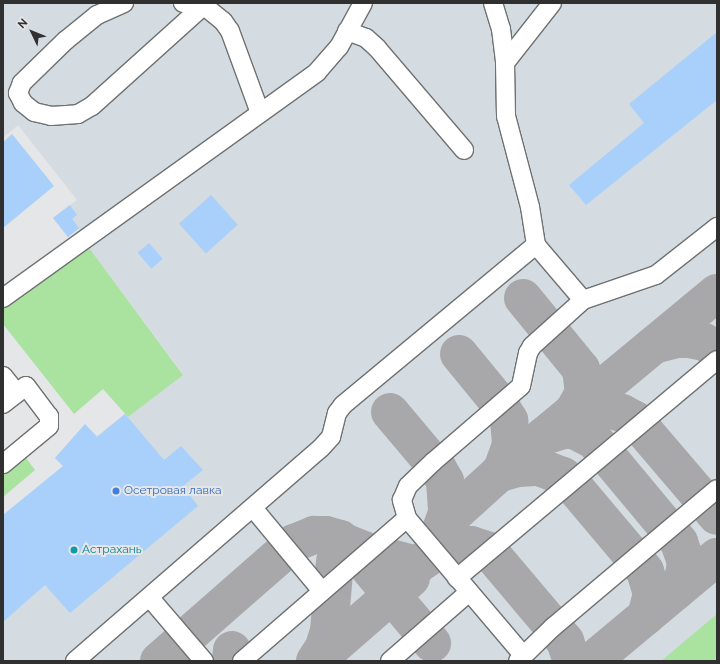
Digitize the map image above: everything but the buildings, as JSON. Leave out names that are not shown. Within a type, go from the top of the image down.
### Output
[{"type":"street","points":[[124,3],[97,15],[66,40],[22,83],[18,93],[23,103],[34,112],[51,116],[78,114],[92,106],[202,7]]},
{"type":"street","points":[[183,3],[202,7],[223,20],[230,31],[260,113]]},
{"type":"street","points":[[493,3],[501,29],[505,63],[506,116],[530,207],[536,245],[583,300]]},
{"type":"street","points":[[505,63],[552,3]]},
{"type":"street","points":[[3,298],[317,72],[340,47],[348,31],[355,6]]},
{"type":"street","points":[[348,31],[366,38],[377,48],[464,150]]},
{"type":"street","points":[[717,227],[656,275],[583,300],[532,346],[528,353],[521,386],[408,486],[402,500],[407,518],[469,592],[520,658],[634,558],[717,489]]},
{"type":"street","points":[[75,661],[253,508],[331,437],[337,413],[343,405],[536,245]]},
{"type":"street","points":[[457,578],[717,360]]},
{"type":"street","points":[[3,376],[10,399],[26,386],[49,416],[49,426],[3,464]]},
{"type":"street","points":[[253,508],[322,591]]},
{"type":"street","points":[[242,661],[407,518]]},
{"type":"street","points":[[390,661],[469,592]]},
{"type":"street","points":[[150,598],[204,661]]},
{"type":"shaded area","name":"Астрахань","points":[[3,3],[717,3],[717,661],[3,661],[3,515],[63,466],[55,458],[85,424],[97,436],[125,414],[128,417],[183,374],[87,245],[89,243],[79,229],[68,237],[53,218],[77,200],[18,125],[3,138]]},
{"type":"green space","points":[[87,245],[183,375],[128,417],[103,389],[74,414],[3,324],[3,309]]},
{"type":"green space","points":[[24,455],[35,470],[3,497],[3,473]]},
{"type":"green space","points":[[717,614],[717,661],[661,661]]},
{"type":"taxiway","points":[[444,523],[498,474],[717,293]]},
{"type":"taxiway","points":[[523,298],[581,369],[584,393],[573,412]]},
{"type":"taxiway","points":[[654,345],[677,339],[689,339],[704,342],[717,349]]},
{"type":"taxiway","points":[[459,354],[496,399],[509,420],[511,445],[501,472]]},
{"type":"taxiway","points":[[573,412],[603,408],[622,413],[635,420],[717,516]]},
{"type":"taxiway","points":[[390,412],[438,469],[445,481],[447,513],[439,535]]},
{"type":"taxiway","points":[[544,436],[564,430],[574,430],[594,440],[679,542],[686,562],[684,576],[675,592]]},
{"type":"taxiway","points":[[500,473],[518,468],[539,467],[563,476],[576,489],[645,571],[652,594],[646,616]]},
{"type":"taxiway","points":[[159,661],[294,543],[314,535],[326,535],[340,539],[353,549],[432,643]]},
{"type":"taxiway","points":[[349,544],[371,553],[417,565],[438,551],[452,546],[471,545],[489,551],[565,641],[572,661]]},
{"type":"taxiway","points":[[592,661],[717,557]]},
{"type":"taxiway","points":[[315,661],[324,647],[329,631],[335,561]]},
{"type":"taxiway","points":[[316,661],[411,578]]},
{"type":"taxiway","points":[[231,661],[232,650]]},
{"type":"place","name":"Осетровая лавка","points":[[116,491]]},
{"type":"place","name":"Астрахань","points":[[74,550]]}]
